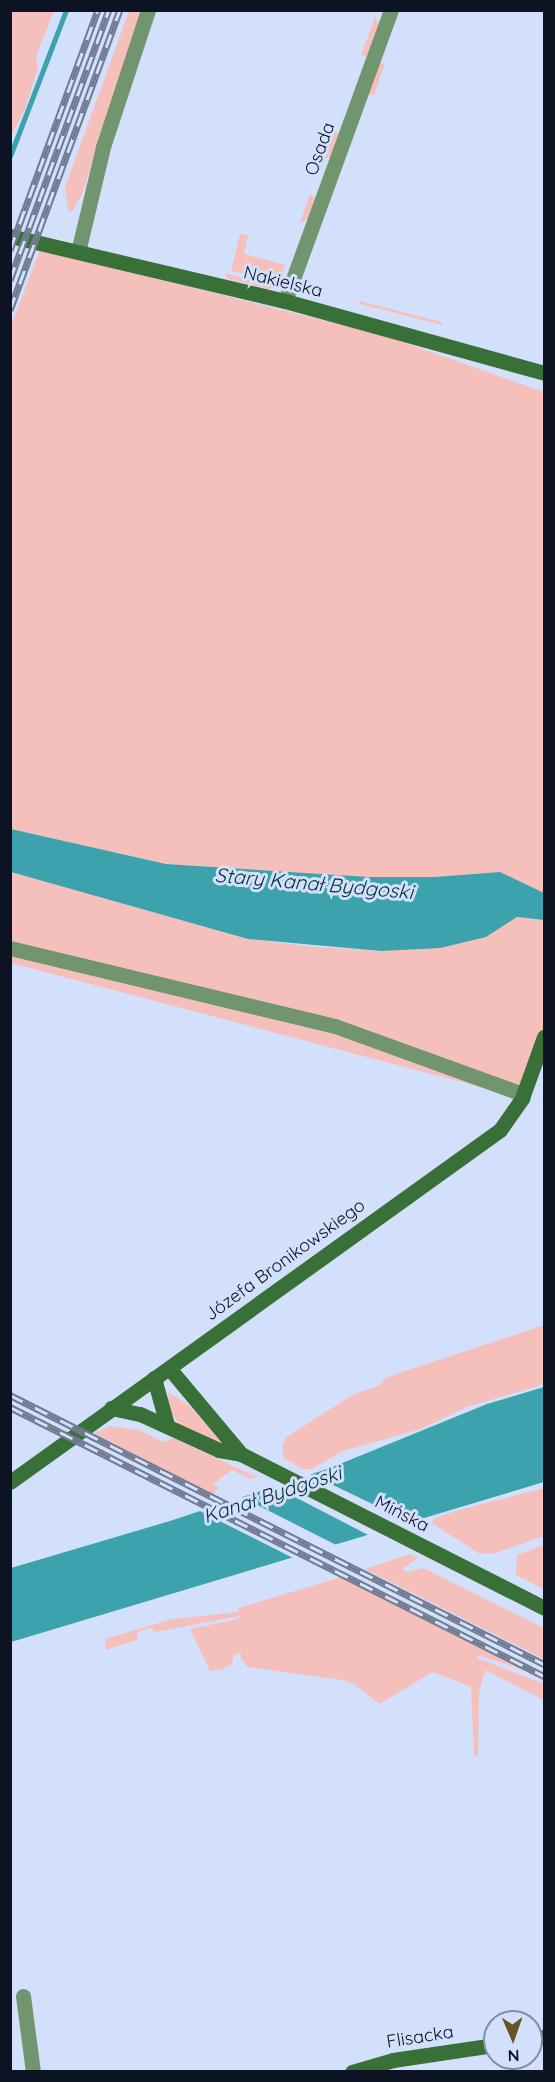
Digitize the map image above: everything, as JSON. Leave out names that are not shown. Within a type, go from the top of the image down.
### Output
[{"type":"street","points":[[78,252],[103,147],[148,10]]},
{"type":"street","name":"Osada","points":[[285,302],[391,10]]},
{"type":"street","name":"Nakielska","points":[[10,236],[285,302],[544,373]]},
{"type":"street","points":[[10,948],[335,1026],[523,1094]]},
{"type":"street","name":"Józefa Bronikowskiego","points":[[10,1482],[500,1130],[523,1094],[544,1037]]},
{"type":"street","name":"Mińska","points":[[169,1368],[241,1454]]},
{"type":"street","points":[[154,1378],[167,1425]]},
{"type":"street","name":"Mińska","points":[[111,1408],[167,1425],[219,1450],[241,1454],[544,1608]]},
{"type":"street","points":[[23,1996],[33,2072]]},
{"type":"street","name":"Flisacka","points":[[352,2072],[393,2060],[483,2047]]},
{"type":"shaded area","points":[[11,10],[54,11],[36,56],[38,68],[25,109],[11,136]]},
{"type":"shaded area","points":[[129,11],[141,11],[82,194],[72,212],[68,209],[65,187]]},
{"type":"shaded area","points":[[375,17],[379,24],[367,57],[361,55]]},
{"type":"shaded area","points":[[385,63],[374,95],[368,94],[379,64]]},
{"type":"shaded area","points":[[334,130],[339,135],[331,157],[323,159]]},
{"type":"shaded area","points":[[310,194],[316,199],[309,218],[300,223]]},
{"type":"shaded area","points":[[240,234],[248,235],[244,254],[285,265],[279,281],[231,271]]},
{"type":"shaded area","points":[[40,250],[383,335],[544,392],[544,893],[500,872],[435,877],[369,877],[166,864],[11,829],[10,328]]},
{"type":"shaded area","points":[[224,273],[279,287],[267,289],[228,279]]},
{"type":"shaded area","points":[[360,301],[442,322],[442,325],[360,304]]},
{"type":"shaded area","points":[[11,872],[248,939],[317,947],[381,951],[486,937],[517,917],[544,920],[544,1037],[522,1098],[11,963]]},
{"type":"shaded area","points":[[544,1325],[544,1383],[467,1407],[421,1429],[343,1451],[312,1469],[302,1469],[284,1458],[282,1448],[285,1438],[354,1394],[378,1386],[387,1377]]},
{"type":"shaded area","points":[[168,1392],[190,1406],[223,1444],[181,1426],[170,1412]]},
{"type":"shaded area","points":[[110,1426],[139,1430],[163,1442],[173,1438],[257,1477],[251,1479],[232,1470],[213,1484],[219,1487],[213,1495],[94,1433]]},
{"type":"shaded area","points":[[544,1488],[544,1536],[493,1554],[478,1553],[432,1523],[434,1518],[459,1510]]},
{"type":"shaded area","points":[[544,1545],[544,1589],[516,1575],[517,1555]]},
{"type":"shaded area","points":[[410,1554],[418,1558],[402,1569],[407,1572],[423,1568],[544,1628],[544,1659],[365,1569]]},
{"type":"shaded area","points":[[341,1577],[533,1673],[477,1655],[477,1658],[544,1684],[544,1700],[485,1670],[479,1693],[478,1757],[474,1755],[471,1687],[433,1672],[379,1704],[354,1684],[342,1680],[248,1667],[241,1659],[241,1653],[234,1654],[232,1664],[223,1669],[210,1671],[190,1629],[238,1619],[240,1616],[155,1632],[151,1628],[138,1632],[137,1640],[106,1650],[105,1639],[172,1619],[239,1612],[238,1608]]},
{"type":"water","name":"Stary Kanał Bydgoski","points":[[11,829],[166,864],[369,877],[435,877],[500,872],[544,893],[544,920],[517,917],[486,937],[440,948],[381,951],[248,939],[11,872]]},
{"type":"water","name":"Kanał Bydgoski","points":[[544,1387],[544,1482],[11,1642],[11,1568],[170,1521],[330,1468],[487,1404]]},
{"type":"pier","points":[[306,1472],[416,1525],[372,1537],[270,1484]]},
{"type":"pier","points":[[236,1494],[338,1546],[293,1558],[194,1508]]},
{"type":"waterway","points":[[10,156],[66,10]]},
{"type":"railway","points":[[10,250],[98,10]]},
{"type":"railway","points":[[10,280],[109,10]]},
{"type":"railway","points":[[10,310],[120,10]]},
{"type":"railway","points":[[10,1395],[544,1664]]},
{"type":"railway","points":[[10,1407],[544,1676]]}]
